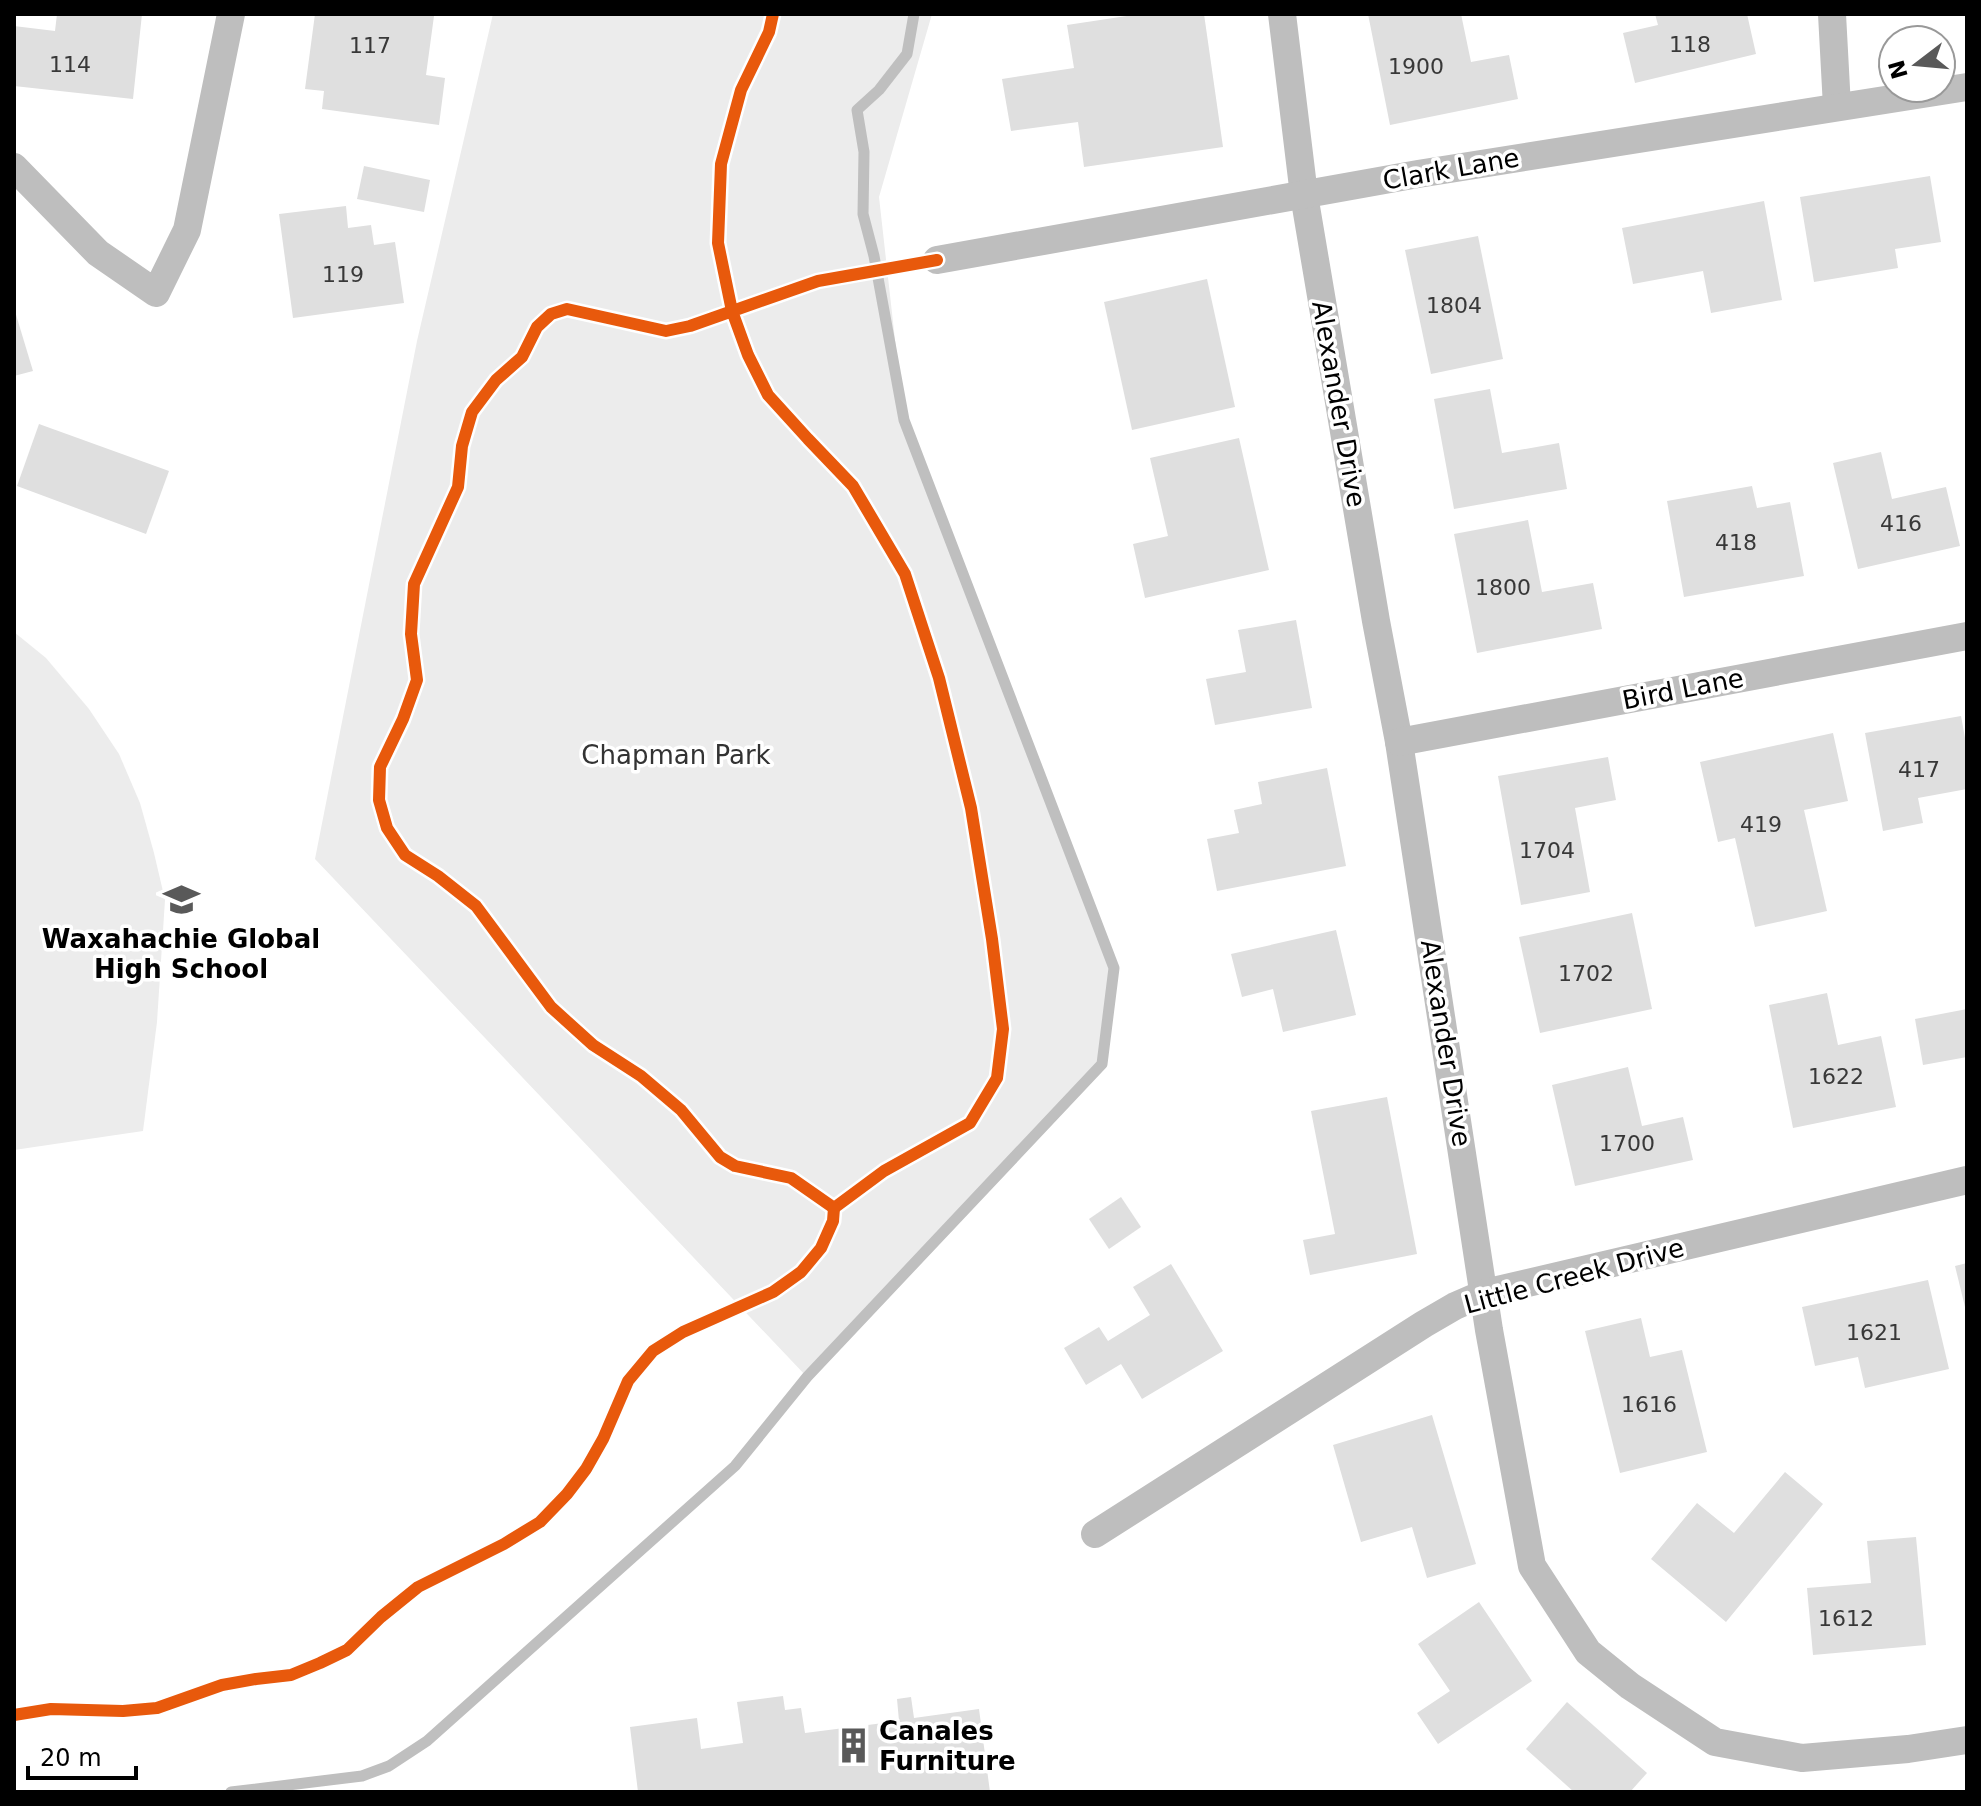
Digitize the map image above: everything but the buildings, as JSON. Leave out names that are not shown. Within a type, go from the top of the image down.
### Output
[{"type":"street","points":[[14,167],[98,253],[156,293],[187,230],[231,14]]},
{"type":"street","name":"Alexander Drive","points":[[1282,14],[1304,195],[1399,742],[1489,1330],[1532,1566],[1588,1652],[1630,1686],[1715,1742],[1802,1758],[1908,1749],[1967,1740]]},
{"type":"street","points":[[1832,14],[1837,107]]},
{"type":"street","name":"Clark Lane","points":[[937,260],[1418,174],[1967,87]]},
{"type":"street","name":"Bird Lane","points":[[1399,742],[1967,636]]},
{"type":"street","name":"Little Creek Drive","points":[[1095,1534],[1424,1324],[1485,1293],[1967,1180]]},
{"type":"green space","name":"Chapman Park","points":[[493,14],[932,14],[879,197],[904,420],[1114,968],[1102,1064],[807,1377],[315,859],[417,341]]},
{"type":"green space","points":[[14,632],[46,658],[89,709],[119,754],[140,803],[165,900],[157,1022],[143,1131],[14,1150]]},
{"type":"waterway","points":[[231,1792],[362,1776],[389,1766],[427,1741],[735,1466],[807,1377],[1102,1064],[1114,968],[904,420],[874,256],[863,214],[864,152],[857,110],[879,90],[907,54],[914,14]]},
{"type":"cycle path","points":[[773,14],[769,32],[741,90],[721,164],[718,243],[732,311],[748,355],[768,395],[853,486],[905,574],[939,678],[971,808],[1003,1029],[997,1078],[970,1123],[884,1171],[834,1208],[791,1178],[735,1166],[720,1157],[681,1110],[641,1076],[593,1045],[551,1007],[476,906],[405,855],[387,828],[379,800],[380,767],[417,680],[411,634],[414,584],[458,487],[462,446],[472,412],[496,380],[522,357],[537,327],[551,314],[567,309],[666,331],[690,326],[818,281],[937,260]]},
{"type":"cycle path","points":[[14,1715],[51,1709],[123,1711],[157,1708],[222,1685],[291,1675],[347,1650],[418,1587],[504,1544],[540,1522],[586,1469],[603,1439],[628,1381],[653,1351],[683,1332],[773,1292],[801,1272],[821,1248],[833,1221],[834,1208]]},
{"type":"place","name":"Waxahachie Global High School","points":[[181,900]]},
{"type":"place","name":"Canales Furniture","points":[[853,1746]]}]
